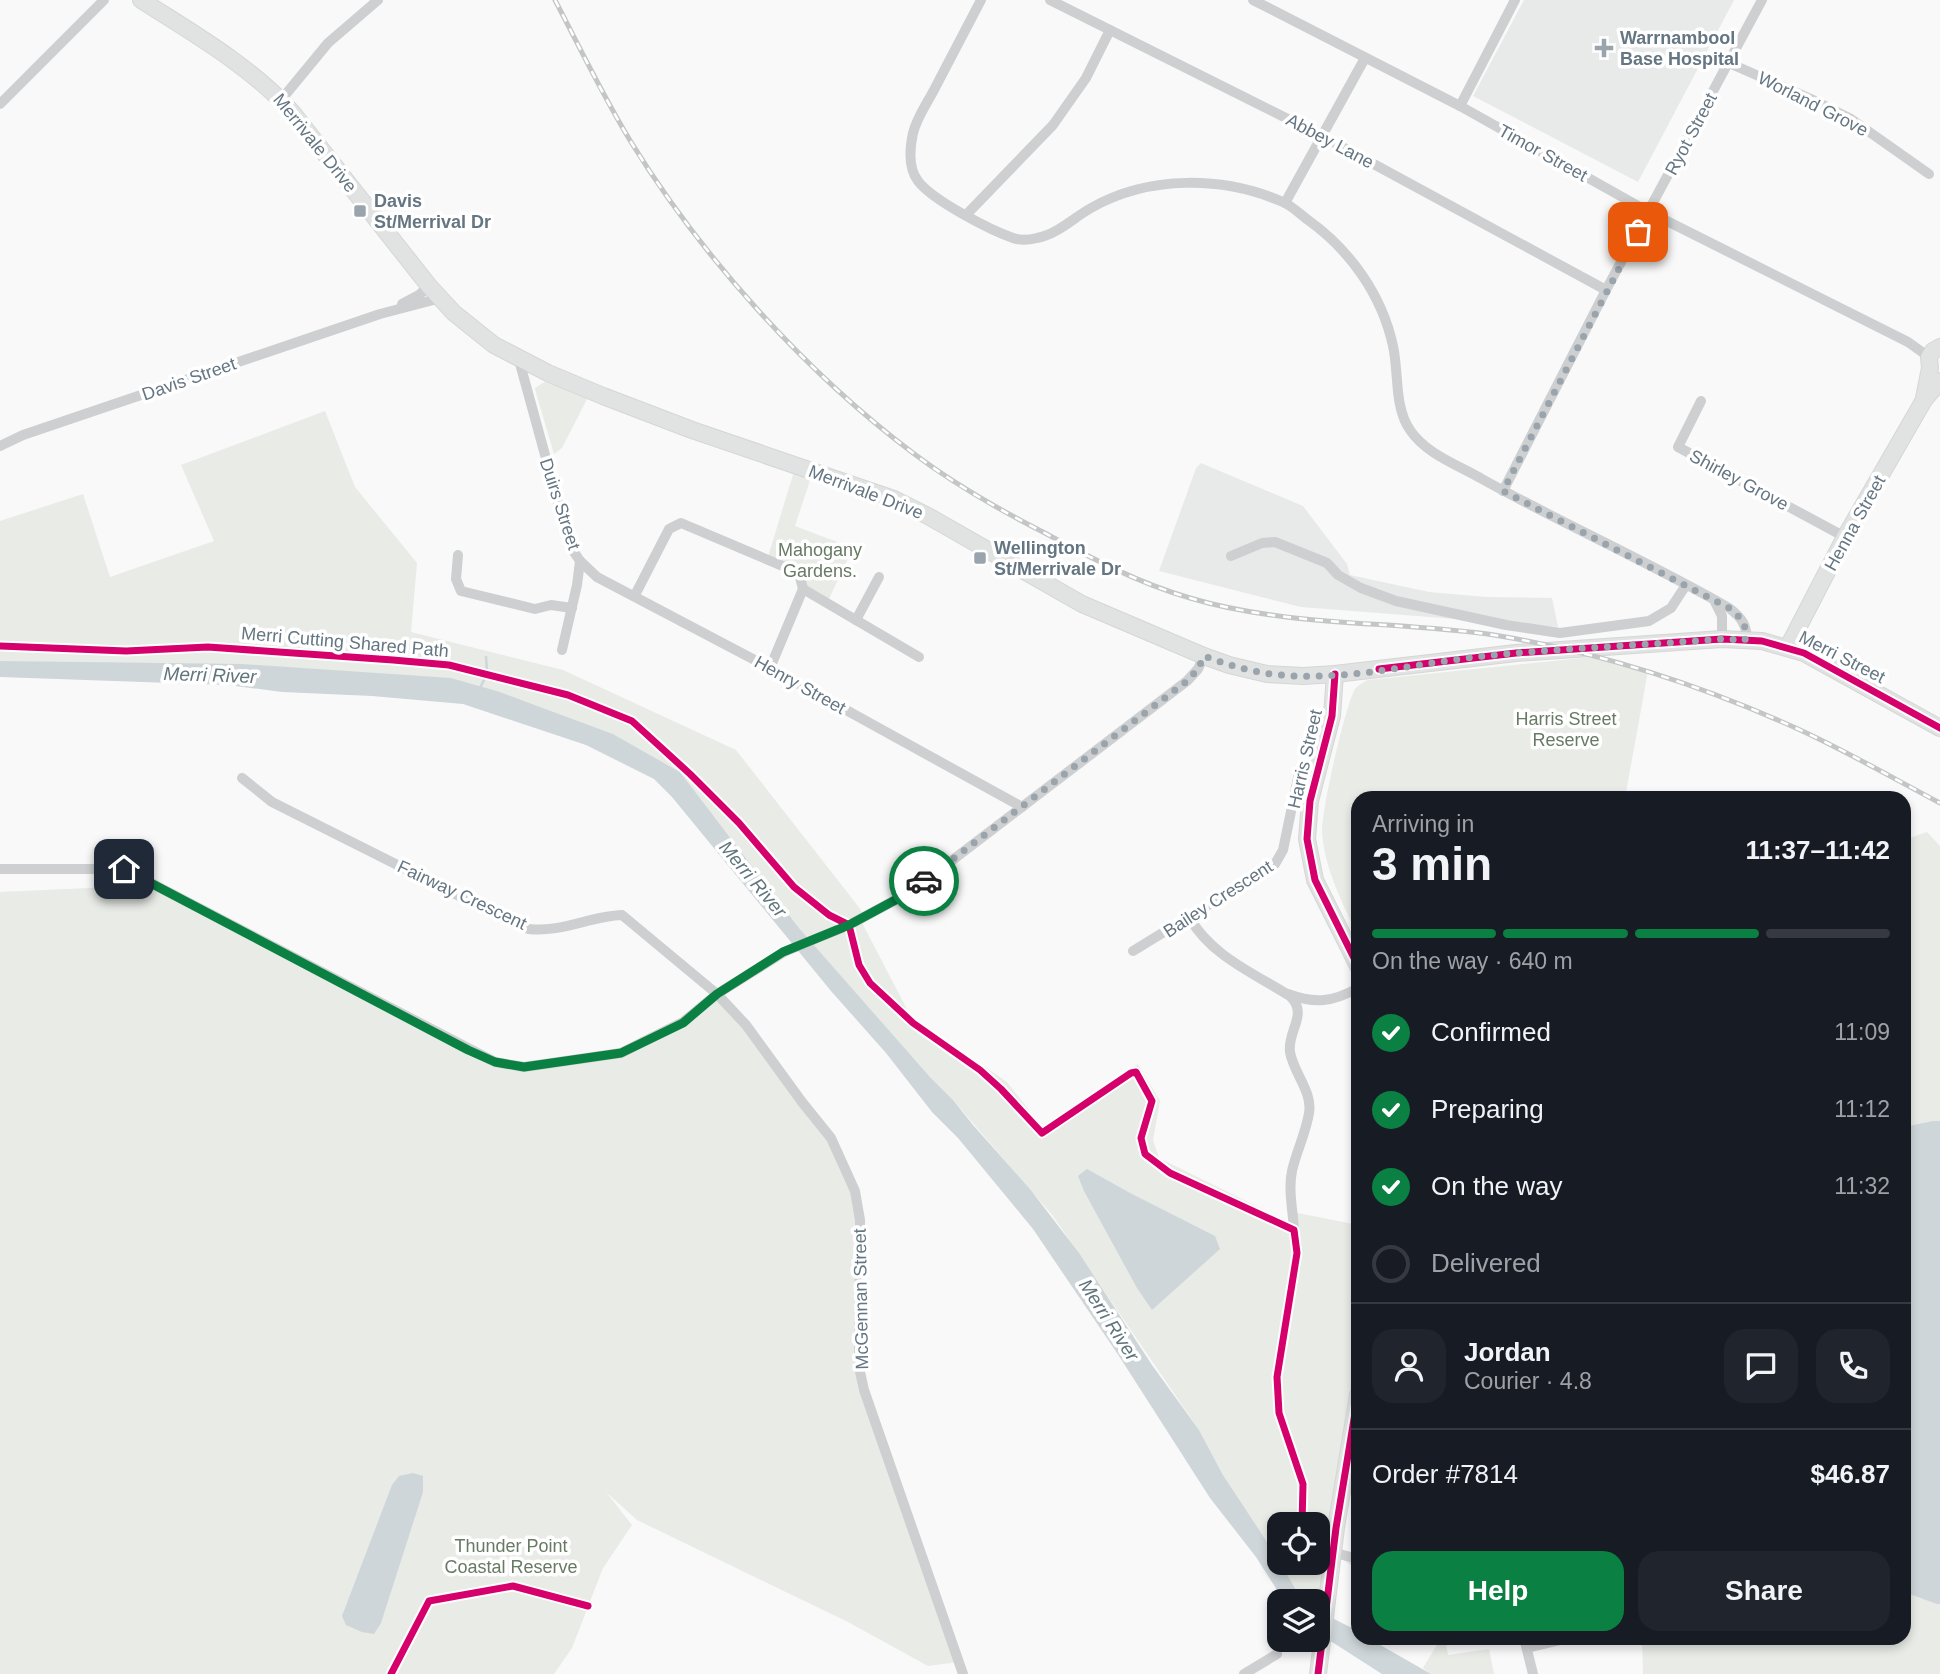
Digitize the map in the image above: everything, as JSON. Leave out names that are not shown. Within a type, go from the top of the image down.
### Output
[{"type":"street","points":[[1,101],[104,0]]},
{"type":"street","name":"Merrivale Drive","points":[[141,0],[246,69],[281,100],[429,286],[476,332],[519,360],[692,430],[894,499],[1082,604],[1204,656],[1267,674],[1335,674],[1490,655],[1722,639]]},
{"type":"street","points":[[281,100],[328,43],[378,0]]},
{"type":"street","points":[[981,0],[913,132],[911,162],[916,180],[945,204],[999,232],[1024,240],[1040,238],[1061,228],[1109,199],[1164,184],[1216,184],[1285,203],[1335,242],[1349,257],[1375,296],[1393,347],[1402,412],[1411,431],[1423,445],[1503,491],[1686,585],[1738,615],[1746,628],[1745,640]]},
{"type":"street","name":"Abbey Lane","points":[[1051,0],[1322,136],[1606,290]]},
{"type":"street","name":"Timor Street","points":[[1253,0],[1460,106],[1649,212],[1908,342],[1936,363]]},
{"type":"street","points":[[1460,106],[1515,0]]},
{"type":"street","name":"Ryot Street","points":[[1503,491],[1606,290],[1762,0]]},
{"type":"street","points":[[967,215],[1053,125],[1086,78],[1110,30]]},
{"type":"street","points":[[1285,203],[1365,58]]},
{"type":"street","name":"Worland Grove","points":[[1729,63],[1851,119],[1929,174]]},
{"type":"street","name":"Davis Street","points":[[380,314],[419,295],[429,286]]},
{"type":"street","name":"Davis Street","points":[[0,446],[23,435],[380,314],[441,298]]},
{"type":"street","name":"Duirs Street","points":[[519,360],[570,546],[580,561],[562,650]]},
{"type":"street","name":"Henna Street","points":[[1788,647],[1845,537],[1924,400],[1936,363]]},
{"type":"street","name":"Shirley Grove","points":[[1701,401],[1678,447],[1845,537]]},
{"type":"street","points":[[635,595],[669,529],[681,523],[799,573],[803,589],[770,668]]},
{"type":"street","points":[[1231,556],[1262,543],[1275,541],[1327,562],[1338,575],[1361,589],[1396,601],[1551,632],[1606,629],[1649,621],[1671,608],[1686,585]]},
{"type":"street","points":[[458,555],[456,579],[461,592],[535,609],[551,605],[572,608]]},
{"type":"street","name":"Henry Street","points":[[580,561],[597,577],[770,668],[1022,807]]},
{"type":"street","points":[[856,620],[879,577]]},
{"type":"street","points":[[803,589],[919,657]]},
{"type":"street","points":[[1709,598],[1721,610],[1722,639]]},
{"type":"street","name":"Merri Street","points":[[1722,639],[1788,647],[1940,728]]},
{"type":"street","points":[[0,869],[124,869],[495,1062],[524,1067],[621,1053],[683,1023],[717,994],[783,952],[849,925],[912,891],[1187,681],[1198,669],[1204,656]]},
{"type":"street","name":"Harris Street","points":[[1335,674],[1332,716],[1308,813],[1308,852],[1315,880],[1351,952]]},
{"type":"street","name":"Bailey Crescent","points":[[1133,951],[1278,861],[1283,850],[1299,773],[1306,767],[1318,769]]},
{"type":"street","name":"Fairway Crescent","points":[[242,778],[272,802],[527,929],[546,929],[603,915],[622,915],[717,994]]},
{"type":"street","points":[[1190,918],[1200,934],[1216,948],[1282,991],[1294,1000],[1297,1006],[1299,1015],[1290,1039],[1290,1052],[1308,1099],[1310,1112],[1291,1177],[1294,1230]]},
{"type":"street","points":[[1282,991],[1313,1001],[1339,998]]},
{"type":"street","points":[[1296,1024],[1300,1017],[1311,1009],[1351,992]]},
{"type":"street","name":"McGennan Street","points":[[717,994],[746,1025],[831,1138],[855,1191],[860,1220],[859,1367],[864,1390],[963,1674]]},
{"type":"street","points":[[1318,1674],[1332,1552],[1351,1437]]},
{"type":"street","points":[[1332,1552],[1351,1557]]},
{"type":"street","points":[[1526,1645],[1533,1674]]},
{"type":"street","points":[[1244,1674],[1277,1654]]},
{"type":"shaded area","name":"Warrnambool Base Hospital","points":[[1524,0],[1734,0],[1638,182],[1473,96]]},
{"type":"shaded area","points":[[1201,463],[1303,506],[1347,564],[1350,575],[1429,592],[1486,597],[1552,598],[1558,627],[1301,607],[1159,571],[1196,468]]},
{"type":"green space","points":[[546,381],[588,397],[562,448],[554,454],[535,388]]},
{"type":"green space","points":[[325,411],[355,487],[417,563],[411,632],[563,670],[736,750],[865,916],[860,919],[910,1015],[1007,1082],[1042,1127],[1138,1064],[1160,1101],[1153,1140],[1159,1158],[1289,1222],[1293,1212],[1351,1224],[1351,1416],[1330,1519],[1330,1512],[1267,1512],[1267,1542],[1223,1475],[1199,1430],[1053,1216],[799,928],[680,772],[613,734],[497,691],[451,678],[0,661],[0,521],[83,494],[110,577],[214,541],[181,465]]},
{"type":"green space","name":"Mahogany Gardens.","points":[[796,465],[813,471],[795,526],[853,548],[827,603],[803,589],[799,573],[767,560]]},
{"type":"green space","name":"Harris Street Reserve","points":[[1591,657],[1648,671],[1626,791],[1351,791],[1351,921],[1330,873],[1322,833],[1325,804],[1345,716],[1355,689],[1368,680]]},
{"type":"green space","points":[[1927,832],[1940,846],[1940,1674],[1643,1674],[1642,1645],[1911,1645],[1911,838]]},
{"type":"green space","name":"Thunder Point Coastal Reserve","points":[[155,885],[468,1050],[524,1067],[621,1053],[683,1022],[717,994],[831,1138],[855,1191],[859,1367],[959,1662],[928,1666],[848,1622],[637,1520],[606,1492],[632,1525],[603,1568],[572,1648],[554,1674],[0,1674],[0,892]]},
{"type":"green space","points":[[1330,1551],[1351,1557],[1351,1565],[1333,1553],[1329,1589],[1294,1589],[1287,1575],[1330,1575]]},
{"type":"green space","points":[[1437,1645],[1446,1645],[1448,1655],[1489,1649],[1494,1674],[1431,1674],[1423,1668]]},
{"type":"water","name":"Merri River","points":[[0,661],[242,664],[451,678],[497,691],[613,734],[680,772],[799,928],[1030,1189],[1079,1253],[1152,1365],[1199,1430],[1223,1475],[1267,1542],[1267,1574],[1210,1498],[1033,1229],[958,1138],[932,1112],[672,797],[654,779],[586,745],[463,704],[282,692],[228,685],[0,677]]},
{"type":"water","points":[[1940,1121],[1940,1604],[1911,1595],[1911,1126]]},
{"type":"water","points":[[1087,1169],[1215,1236],[1220,1249],[1152,1310],[1137,1288],[1084,1191],[1078,1176]]},
{"type":"water","points":[[413,1473],[423,1476],[423,1492],[381,1623],[374,1634],[362,1632],[346,1625],[342,1616],[392,1485],[399,1476]]},
{"type":"water","points":[[1267,1575],[1287,1575],[1295,1589],[1276,1589]]},
{"type":"water","points":[[1330,1617],[1351,1628],[1351,1645],[1380,1645],[1431,1674],[1382,1674],[1330,1641]]},
{"type":"waterway","points":[[486,657],[487,671]]},
{"type":"waterway","points":[[479,690],[484,680]]},
{"type":"railway","points":[[555,0],[631,142],[659,185],[723,270],[758,310],[833,386],[913,453],[960,486],[1115,569],[1190,598],[1228,608],[1305,619],[1500,636],[1614,662],[1689,685],[1762,713],[1852,755],[1940,803]]},
{"type":"cycle path","points":[[1379,669],[1516,653],[1722,639],[1762,641],[1804,653],[1940,728]]},
{"type":"cycle path","name":"Merri Cutting Shared Path","points":[[0,646],[126,651],[208,647],[449,665],[568,695],[632,721],[739,823],[794,887],[829,915],[849,925],[859,965],[870,983],[913,1023],[980,1070],[1042,1133],[1136,1072],[1152,1101],[1141,1138],[1145,1154],[1170,1173],[1294,1230],[1297,1253],[1277,1377],[1279,1413],[1303,1484],[1302,1512]]},
{"type":"cycle path","points":[[1335,674],[1332,716],[1310,801],[1307,839],[1315,880],[1351,952]]},
{"type":"cycle path","points":[[1318,1674],[1336,1528],[1351,1437]]},
{"type":"cycle path","points":[[391,1674],[429,1601],[513,1586],[588,1606]]},
{"type":"way so far","points":[[924,881],[1187,681],[1198,669],[1204,656],[1267,674],[1303,676],[1516,653],[1722,639],[1745,640],[1747,632],[1744,623],[1729,608],[1503,491],[1638,232]]},
{"type":"place","name":"Warrnambool Base Hospital","points":[[1604,48]]},
{"type":"place","name":"Davis St/Merrival Dr","points":[[360,211]]},
{"type":"place","name":"Wellington St/Merrivale Dr","points":[[980,558]]},
{"type":"route","points":[[124,869],[468,1050],[495,1062],[524,1067],[621,1053],[683,1023],[717,994],[783,952],[849,925],[912,891],[924,881]]}]
